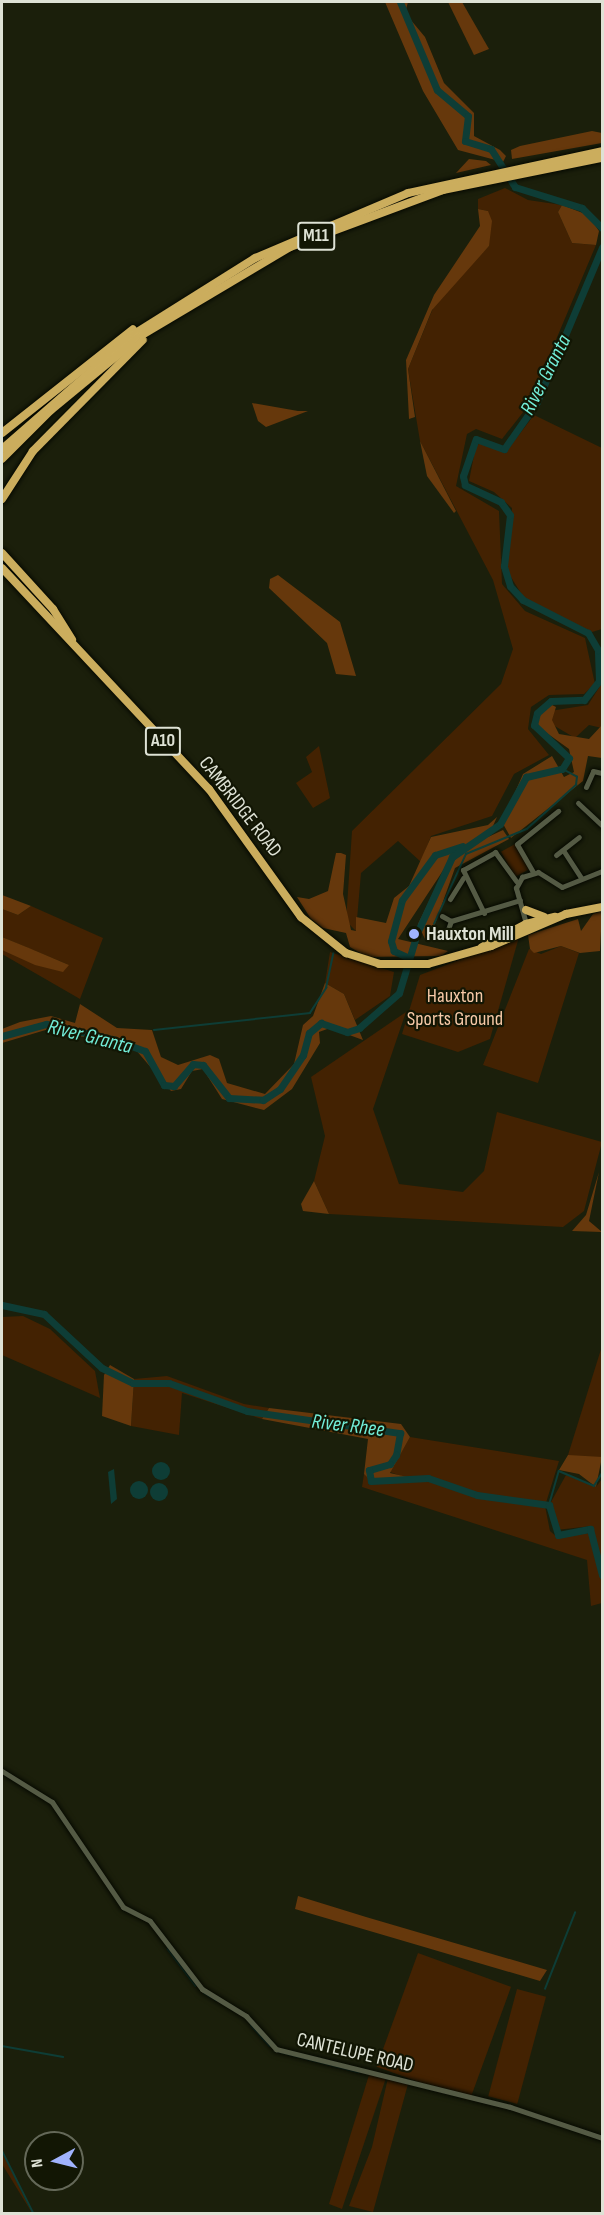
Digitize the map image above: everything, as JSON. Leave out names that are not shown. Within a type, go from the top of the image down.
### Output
[{"type":"highway","name":"M11","points":[[2,433],[103,350],[166,311],[303,234],[408,193],[603,151]]},
{"type":"highway","name":"M11","points":[[515,169],[603,158]]},
{"type":"highway","name":"M11","points":[[2,459],[73,390],[154,327],[246,270],[335,227],[493,174]]},
{"type":"highway","name":"M11","points":[[2,449],[57,396],[166,311]]},
{"type":"highway","name":"M11","points":[[2,499],[39,444],[154,327]]},
{"type":"highway","name":"CAMBRIDGE ROAD","points":[[2,553],[53,609],[72,642]]},
{"type":"highway","name":"CAMBRIDGE ROAD","points":[[2,568],[209,789],[308,925],[346,953],[395,966],[411,966],[481,948],[530,926]]},
{"type":"highway","name":"A10","points":[[530,926],[555,917],[603,907]]},
{"type":"highway","points":[[525,910],[544,917]]},
{"type":"highway","name":"A10","points":[[530,926],[544,917],[555,917]]},
{"type":"street","points":[[586,787],[593,771],[603,774]]},
{"type":"street","points":[[578,803],[603,826],[603,833]]},
{"type":"street","points":[[558,811],[517,844],[532,872],[562,887],[581,878],[602,873]]},
{"type":"street","points":[[556,855],[579,837]]},
{"type":"street","points":[[563,850],[581,878]]},
{"type":"street","points":[[450,898],[471,864],[495,852],[516,881],[520,900],[530,926]]},
{"type":"street","points":[[516,881],[532,872]]},
{"type":"street","points":[[463,878],[476,893],[484,914]]},
{"type":"street","points":[[442,916],[451,921],[484,914],[520,900]]},
{"type":"street","points":[[447,932],[451,921]]},
{"type":"street","name":"CANTELUPE ROAD","points":[[2,1771],[52,1802],[123,1906],[150,1921],[202,1989],[246,2016],[276,2049],[510,2107],[603,2138]]},
{"type":"green space","points":[[505,188],[528,200],[562,205],[558,212],[572,243],[596,245],[528,406],[502,439],[476,429],[467,434],[456,486],[499,511],[502,584],[525,611],[585,638],[595,684],[584,694],[549,695],[531,707],[528,729],[549,755],[514,774],[492,816],[431,836],[421,862],[398,841],[361,873],[356,931],[346,921],[352,831],[501,684],[513,649],[493,580],[420,441],[408,369],[436,301],[489,246],[488,211],[478,209],[478,199]]},
{"type":"green space","points":[[534,415],[602,448],[602,629],[592,632],[524,598],[507,571],[512,508],[494,492],[469,481],[476,445],[485,442],[506,452]]},
{"type":"green space","points":[[602,683],[602,728],[589,725],[575,738],[548,722],[550,711],[588,705]]},
{"type":"green space","points":[[319,746],[330,798],[313,808],[296,783],[312,772],[306,757]]},
{"type":"green space","points":[[515,844],[529,869],[515,877],[501,852]]},
{"type":"green space","points":[[31,906],[103,938],[80,999],[2,954],[2,950],[69,965],[2,937],[2,909],[18,915]]},
{"type":"green space","name":"Hauxton Sports Ground","points":[[519,937],[490,1039],[458,1052],[402,1034],[420,975]]},
{"type":"green space","points":[[561,946],[579,953],[538,1083],[483,1065],[529,949],[541,954]]},
{"type":"green space","points":[[330,952],[394,972],[390,996],[355,1020],[344,994],[325,983]]},
{"type":"green space","points":[[406,1012],[373,1109],[399,1184],[463,1192],[484,1171],[497,1112],[602,1142],[584,1211],[563,1227],[329,1214],[314,1181],[325,1136],[311,1077]]},
{"type":"green space","points":[[23,1316],[50,1329],[95,1371],[100,1398],[2,1355],[2,1317]]},
{"type":"green space","points":[[602,1346],[602,1457],[574,1458],[568,1455]]},
{"type":"green space","points":[[167,1376],[244,1404],[269,1408],[262,1419],[182,1393],[179,1435],[131,1426],[134,1379]]},
{"type":"green space","points":[[410,1437],[559,1461],[545,1506],[550,1531],[558,1538],[589,1533],[602,1578],[602,1603],[591,1606],[587,1560],[362,1487],[364,1474],[375,1484],[401,1476],[390,1472]]},
{"type":"green space","points":[[566,1475],[596,1487],[602,1479],[602,1570],[592,1526],[556,1530],[551,1502]]},
{"type":"green space","points":[[418,1953],[511,1987],[470,2101],[377,2067]]},
{"type":"green space","points":[[517,1989],[546,1997],[517,2104],[488,2096]]},
{"type":"green space","points":[[369,2075],[386,2078],[342,2209],[329,2204]]},
{"type":"green space","points":[[388,2078],[408,2084],[373,2212],[349,2206],[372,2147]]},
{"type":"green space","points":[[2,2153],[8,2164],[32,2213],[2,2164]]},
{"type":"shaded area","points":[[385,2],[408,2],[405,13],[425,37],[444,83],[474,113],[474,136],[500,150],[506,156],[503,162],[458,150],[423,91]]},
{"type":"shaded area","points":[[448,2],[462,2],[489,49],[474,55]]},
{"type":"shaded area","points":[[592,131],[602,133],[602,143],[512,159],[511,150],[520,146]]},
{"type":"shaded area","points":[[469,159],[486,161],[491,165],[456,173]]},
{"type":"shaded area","points":[[562,205],[588,215],[599,231],[596,245],[572,243],[558,212]]},
{"type":"shaded area","points":[[478,209],[488,211],[492,221],[489,246],[432,310],[408,369],[415,417],[409,419],[406,360],[434,295],[480,226]]},
{"type":"shaded area","points":[[252,403],[308,411],[266,427],[258,421]]},
{"type":"shaded area","points":[[420,441],[456,511],[454,513],[427,476]]},
{"type":"shaded area","points":[[278,575],[340,622],[356,676],[336,674],[327,643],[269,588],[270,579]]},
{"type":"shaded area","points":[[550,704],[556,707],[552,720],[559,734],[589,739],[602,725],[602,758],[588,756],[583,781],[511,838],[502,822],[523,774],[552,756],[564,777],[574,772],[569,749],[537,726],[540,712]]},
{"type":"shaded area","points":[[497,817],[488,837],[503,830],[509,839],[455,868],[430,938],[425,939],[418,924],[446,866],[398,939],[448,951],[441,956],[367,957],[350,947],[346,933],[323,928],[311,919],[297,897],[309,899],[328,891],[336,853],[341,853],[346,855],[343,894],[351,930],[356,931],[356,917],[386,923],[394,898],[409,886],[431,837],[488,825]]},
{"type":"shaded area","points":[[2,895],[31,906],[18,915],[2,909]]},
{"type":"shaded area","points":[[602,911],[600,951],[580,953],[561,946],[534,953],[530,949],[528,935],[578,919],[581,931],[593,914]]},
{"type":"shaded area","points":[[2,937],[69,965],[63,972],[35,965],[2,950]]},
{"type":"shaded area","points":[[325,983],[344,994],[363,1040],[330,1028],[319,1032],[320,1043],[292,1089],[264,1110],[222,1099],[203,1069],[192,1071],[181,1089],[171,1091],[135,1049],[49,1029],[2,1043],[2,1029],[20,1022],[51,1016],[75,1023],[80,1004],[117,1028],[152,1030],[161,1057],[178,1065],[210,1055],[219,1059],[227,1083],[265,1094],[294,1064],[303,1025],[313,1016]]},
{"type":"shaded area","points":[[599,1172],[589,1221],[602,1232],[572,1231],[586,1215]]},
{"type":"shaded area","points":[[314,1181],[329,1214],[303,1211],[301,1204]]},
{"type":"shaded area","points":[[110,1365],[134,1379],[131,1426],[102,1416],[104,1375]]},
{"type":"shaded area","points":[[269,1408],[401,1424],[410,1437],[390,1473],[416,1479],[374,1484],[364,1474],[368,1439],[262,1419]]},
{"type":"shaded area","points":[[568,1455],[602,1457],[596,1487],[579,1474],[559,1470]]},
{"type":"shaded area","points":[[298,1896],[547,1970],[540,1981],[295,1909]]},
{"type":"water","points":[[161,1462],[167,1465],[170,1471],[167,1477],[161,1480],[155,1477],[152,1471],[155,1465]]},
{"type":"water","points":[[114,1469],[117,1499],[111,1504],[108,1472]]},
{"type":"water","points":[[139,1481],[145,1484],[148,1490],[145,1496],[139,1499],[133,1496],[130,1490],[133,1484]]},
{"type":"water","points":[[159,1483],[165,1486],[168,1492],[165,1498],[159,1501],[153,1498],[150,1492],[153,1486]]},
{"type":"waterway","name":"River Granta","points":[[400,2],[437,90],[468,116],[465,141],[491,149],[515,187],[582,208],[602,228]]},
{"type":"waterway","name":"River Granta","points":[[2,1036],[46,1024],[112,1039],[145,1051],[164,1085],[174,1086],[193,1064],[203,1065],[229,1098],[263,1100],[280,1089],[303,1055],[309,1033],[321,1023],[347,1032],[359,1028],[399,993],[417,933],[452,857],[500,824],[526,777],[562,769],[569,758],[534,725],[537,713],[551,701],[584,700],[599,681],[598,650],[588,633],[523,600],[510,586],[504,566],[510,515],[501,502],[465,485],[463,476],[476,439],[504,449],[537,402],[602,247]]},
{"type":"waterway","points":[[434,924],[466,854],[527,829],[576,785],[577,777],[562,769]]},
{"type":"waterway","name":"River Granta","points":[[409,958],[394,951],[391,941],[402,900],[435,855],[463,846]]},
{"type":"waterway","points":[[154,1030],[310,1013],[326,988],[333,954]]},
{"type":"waterway","name":"River Rhee","points":[[2,1305],[44,1314],[102,1368],[133,1383],[169,1383],[247,1411],[400,1433],[396,1455],[390,1464],[369,1470],[371,1481],[428,1478],[477,1495],[549,1505],[558,1535],[590,1529],[602,1575]]},
{"type":"waterway","points":[[549,1505],[559,1471],[594,1486],[602,1473]]},
{"type":"waterway","points":[[545,1989],[575,1913]]},
{"type":"waterway","points":[[168,1949],[196,1986]]},
{"type":"waterway","points":[[204,1993],[216,2000]]},
{"type":"waterway","points":[[251,2025],[270,2046]]},
{"type":"waterway","points":[[2,2046],[63,2057]]},
{"type":"waterway","points":[[276,2051],[358,2072]]},
{"type":"waterway","points":[[2,2150],[34,2214]]},
{"type":"place","name":"Hauxton Mill","points":[[414,934]]}]
